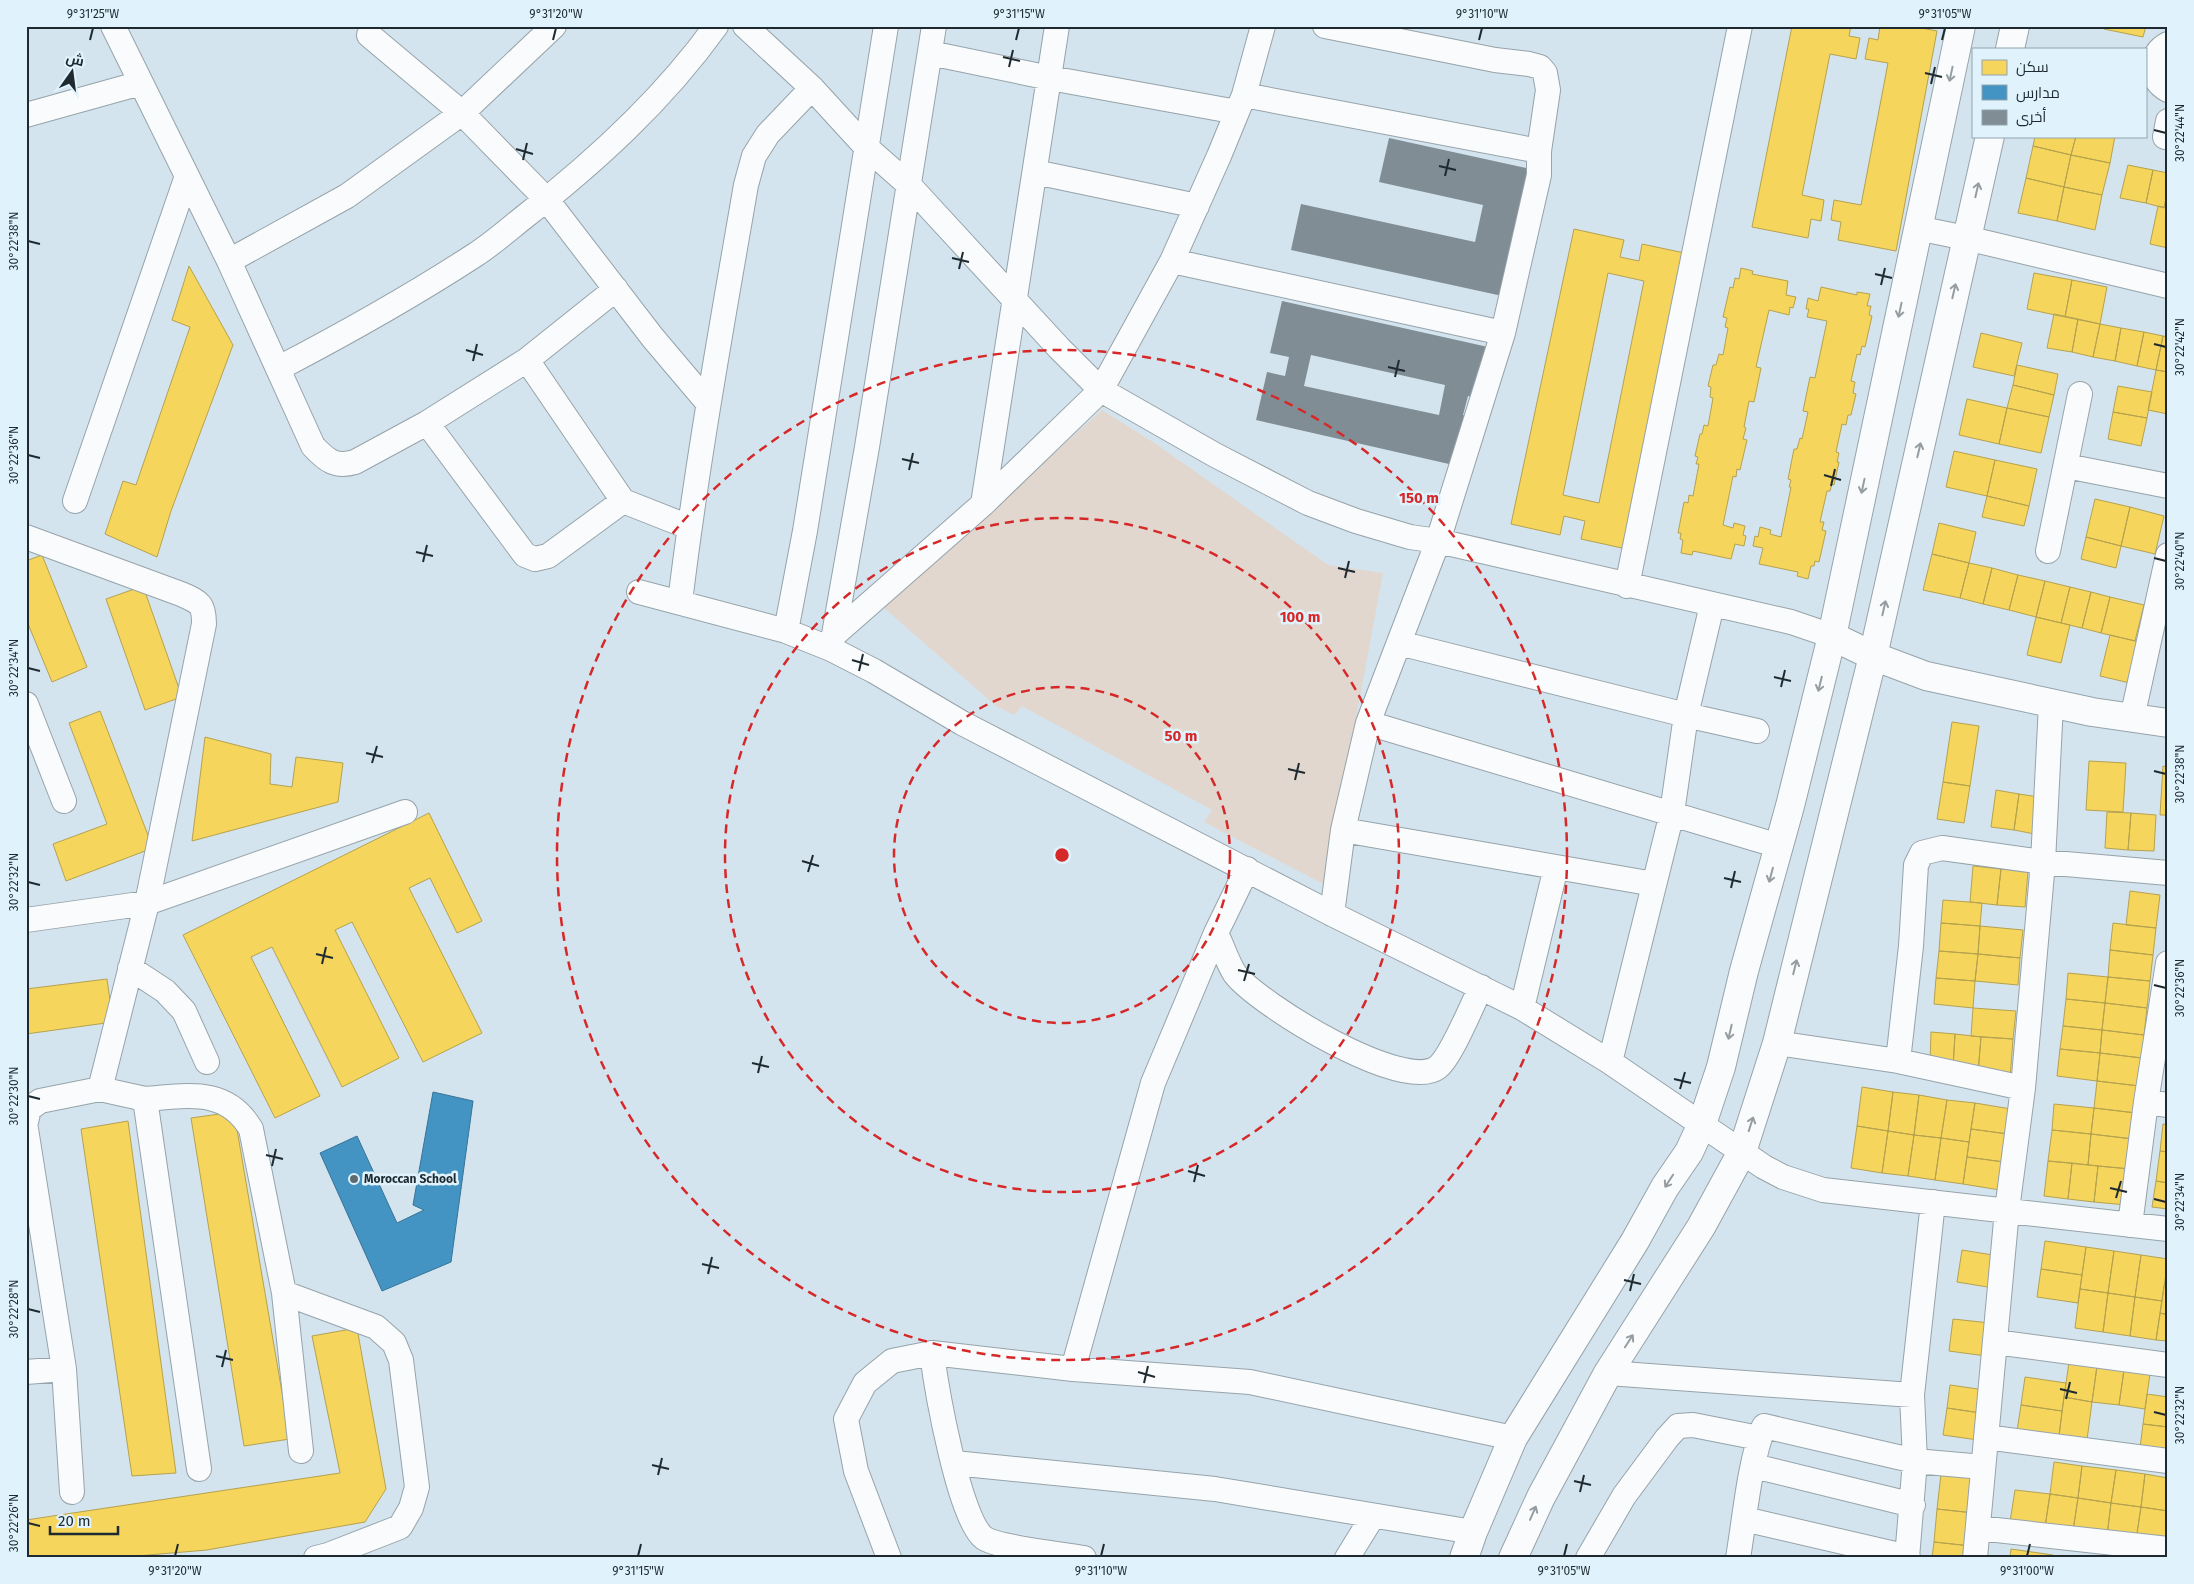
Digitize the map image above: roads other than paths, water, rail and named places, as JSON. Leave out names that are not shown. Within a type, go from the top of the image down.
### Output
[{"type":"street","points":[[112,26],[229,261],[313,446],[326,460],[344,466],[355,462],[427,423],[527,360],[616,289]]},
{"type":"street","points":[[279,368],[354,329],[477,254],[547,200],[617,139],[692,60],[716,26]]},
{"type":"street","points":[[745,26],[812,88],[866,147],[908,184],[1059,348],[1101,390],[1215,455],[1308,503],[1356,522],[1410,537],[1438,541],[1627,586],[1791,622],[1832,636],[1873,656],[1926,676],[2052,704],[2168,723]]},
{"type":"street","points":[[786,631],[805,531],[886,26]]},
{"type":"street","points":[[833,642],[867,447],[934,26]]},
{"type":"street","points":[[983,504],[1057,26]]},
{"type":"street","points":[[833,642],[983,504],[1101,390],[1172,261],[1197,206],[1241,103],[1263,26]]},
{"type":"street","points":[[1325,26],[1495,60],[1540,67],[1546,76],[1548,90],[1539,151],[1540,162],[1536,188],[1503,333],[1438,541],[1368,723],[1344,830],[1332,914]]},
{"type":"street","points":[[1627,586],[1740,26]]},
{"type":"street","points":[[1464,1558],[1513,1438],[1688,1152],[1702,1124],[1722,1067],[1744,971],[1779,846],[1832,636],[1961,26]]},
{"type":"street","points":[[2010,48],[2015,26]]},
{"type":"street","points":[[229,261],[347,196],[462,113],[548,28]]},
{"type":"street","points":[[369,36],[462,113],[547,200],[654,338],[708,403]]},
{"type":"street","points":[[2168,44],[2159,51],[2152,66],[2158,83],[2168,90]]},
{"type":"street","points":[[930,53],[1050,78],[1241,103],[1539,151]]},
{"type":"street","points":[[26,115],[141,83]]},
{"type":"street","points":[[680,602],[689,527],[708,403],[746,185],[754,156],[768,134],[812,88]]},
{"type":"street","points":[[1513,1558],[1541,1497],[1608,1374],[1700,1227],[1742,1152],[1777,1043],[1873,656],[1990,138]]},
{"type":"street","points":[[1035,172],[1197,206]]},
{"type":"street","points":[[75,501],[187,176]]},
{"type":"street","points":[[1917,228],[2168,286]]},
{"type":"street","points":[[1172,261],[1503,333]]},
{"type":"street","points":[[527,360],[623,501],[689,527]]},
{"type":"street","points":[[2048,551],[2080,394]]},
{"type":"street","points":[[427,423],[526,555],[536,559],[548,556],[623,501]]},
{"type":"street","points":[[2066,466],[2168,486]]},
{"type":"street","points":[[26,537],[181,594],[197,601],[204,610],[204,624],[147,903],[100,1089]]},
{"type":"street","points":[[2132,718],[2168,555]]},
{"type":"street","points":[[639,592],[833,642],[874,671],[962,723],[1332,914],[1522,1008],[1610,1062],[1783,1178],[1823,1190],[2168,1229]]},
{"type":"street","points":[[1610,1062],[1672,813],[1686,715],[1712,605]]},
{"type":"street","points":[[1399,643],[1757,731]]},
{"type":"street","points":[[26,704],[64,801]]},
{"type":"street","points":[[1975,1558],[2007,1210],[2023,1088],[2043,862],[2052,704]]},
{"type":"street","points":[[1368,723],[1624,802],[1672,813],[1779,846]]},
{"type":"street","points":[[26,920],[147,903],[405,812]]},
{"type":"street","points":[[1344,830],[1654,884]]},
{"type":"street","points":[[1898,1061],[1911,946],[1916,865],[1920,855],[1926,850],[1942,848],[2043,862],[2168,874]]},
{"type":"street","points":[[1522,1008],[1556,867]]},
{"type":"street","points":[[1073,1369],[1153,1084],[1216,933],[1247,869]]},
{"type":"street","points":[[1216,933],[1235,974],[1245,984],[1281,1011],[1349,1051],[1392,1068],[1426,1071],[1439,1066],[1450,1049],[1481,987]]},
{"type":"street","points":[[2130,1225],[2157,1104],[2168,964]]},
{"type":"street","points":[[130,968],[165,991],[184,1011],[207,1062]]},
{"type":"street","points":[[1777,1043],[1898,1061],[2023,1088]]},
{"type":"street","points":[[26,1122],[29,1109],[40,1101],[100,1089],[145,1099],[194,1096],[222,1100],[242,1114],[250,1129],[284,1293],[301,1451]]},
{"type":"street","points":[[145,1099],[199,1470]]},
{"type":"street","points":[[26,1129],[64,1369],[72,1492]]},
{"type":"street","points":[[1744,1520],[1907,1557],[1913,1505],[1915,1461],[1912,1395],[1933,1202]]},
{"type":"street","points":[[284,1293],[376,1327],[394,1343],[401,1360],[417,1487],[412,1508],[400,1527],[324,1557]]},
{"type":"street","points":[[1995,1342],[2168,1365]]},
{"type":"street","points":[[889,1558],[856,1472],[846,1419],[865,1383],[892,1361],[932,1353],[1073,1369],[1250,1382],[1513,1438]]},
{"type":"street","points":[[932,1353],[936,1389],[954,1463],[969,1516],[983,1537],[996,1544],[1084,1558]]},
{"type":"street","points":[[26,1372],[64,1369]]},
{"type":"street","points":[[1608,1374],[1912,1395]]},
{"type":"street","points":[[1588,1558],[1624,1496],[1678,1426],[1692,1425],[1759,1438]]},
{"type":"street","points":[[1738,1558],[1759,1438],[1764,1426],[1915,1461],[1983,1467]]},
{"type":"street","points":[[1986,1437],[2168,1461]]},
{"type":"street","points":[[954,1463],[1215,1489],[1473,1532]]},
{"type":"street","points":[[1754,1466],[1913,1505]]},
{"type":"street","points":[[1347,1558],[1373,1516]]},
{"type":"street","points":[[1978,1528],[2168,1549]]},
{"type":"place","name":"Moroccan School","points":[[354,1179]]}]
